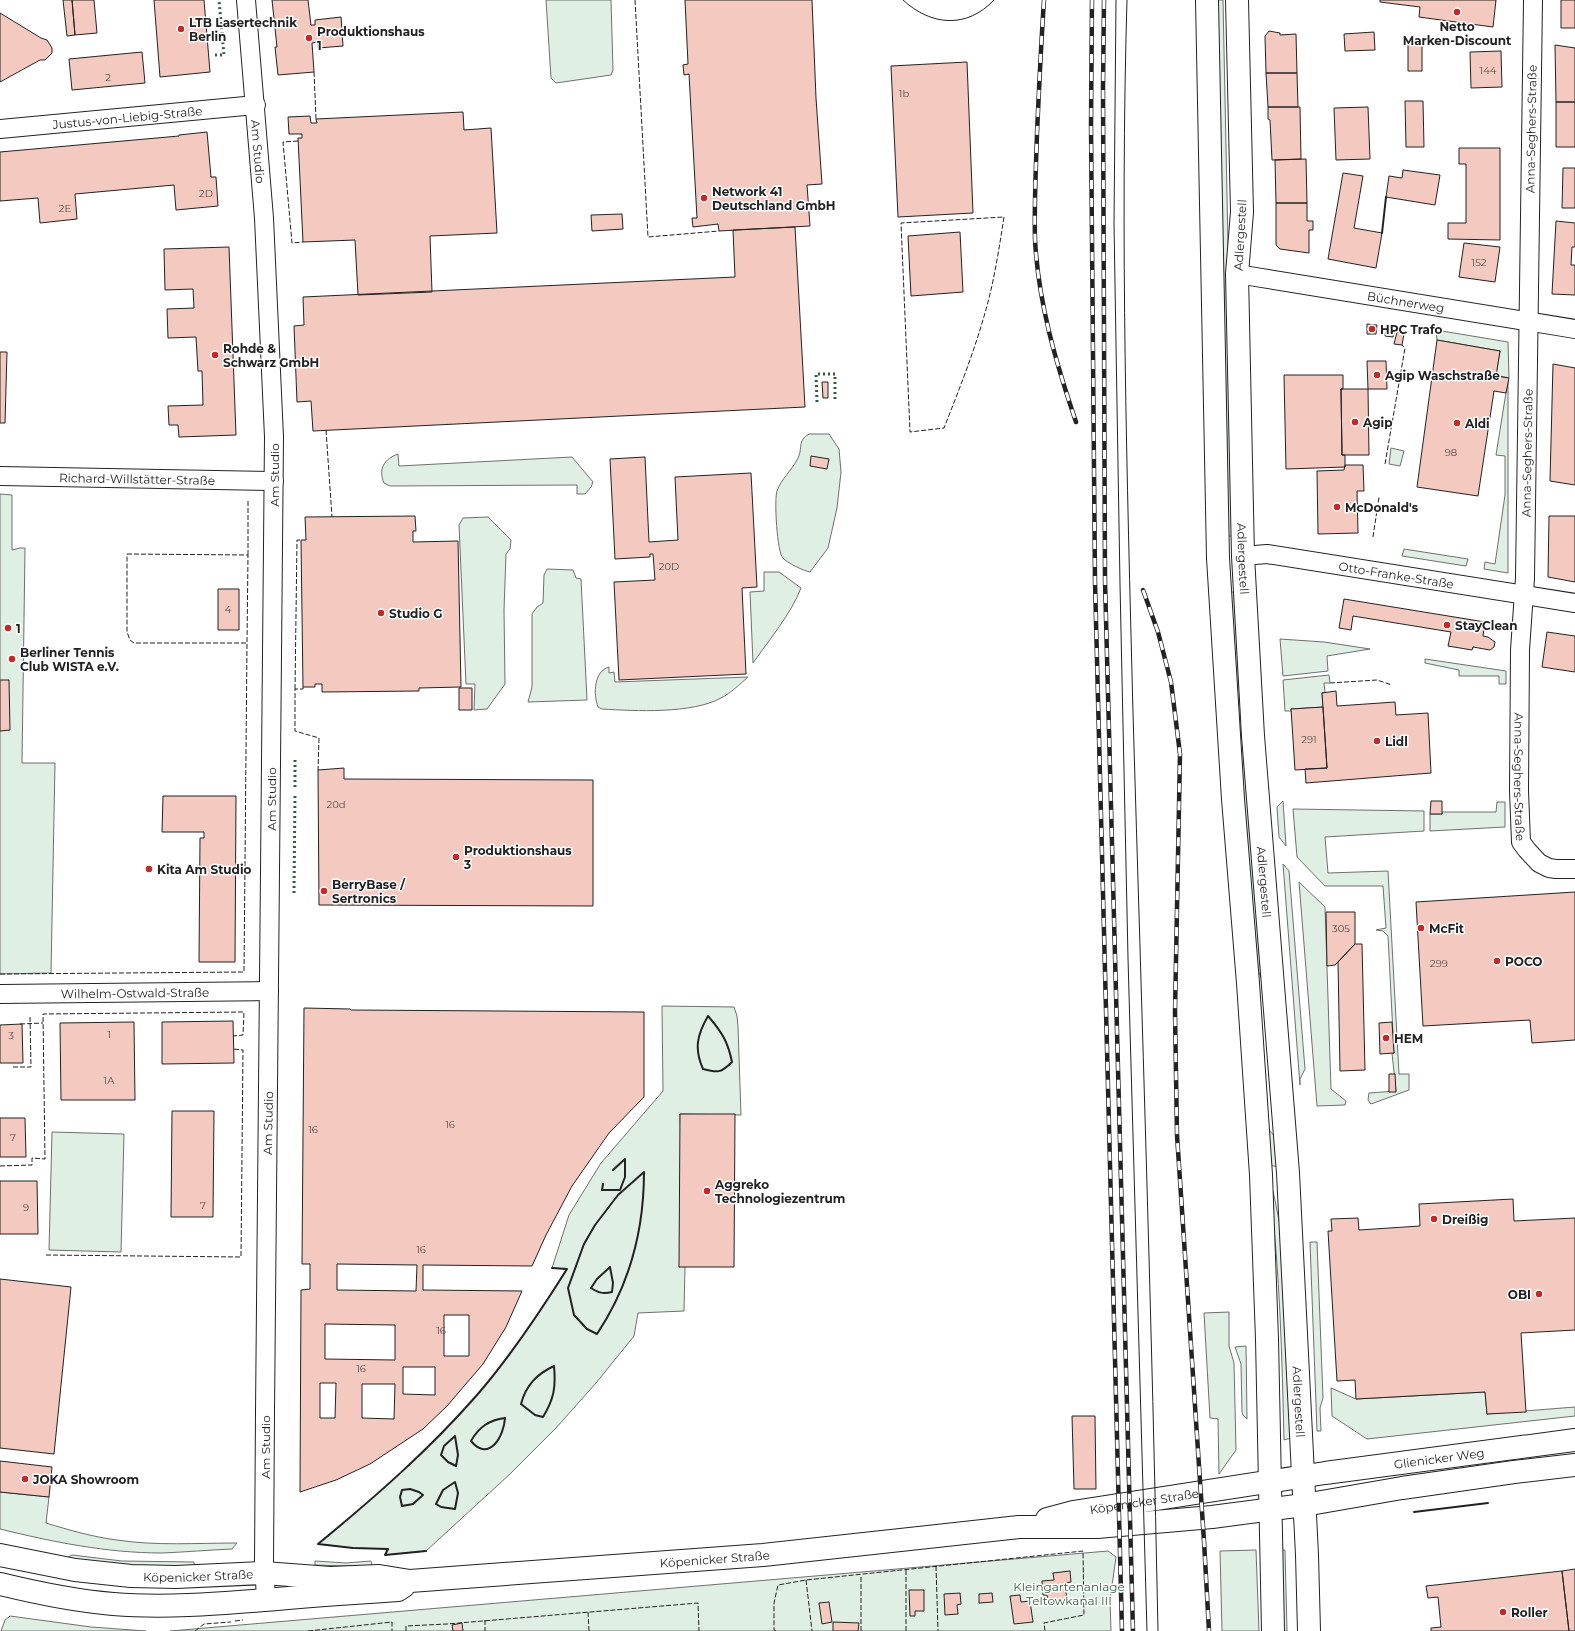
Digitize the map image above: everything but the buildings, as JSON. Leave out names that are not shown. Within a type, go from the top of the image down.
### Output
[{"type":"main road","name":"Adlergestell","points":[[1207,0],[1218,558],[1233,799],[1261,1175],[1267,1339],[1273,1631]]},
{"type":"main road","name":"Adlergestell","points":[[1237,0],[1242,212],[1237,274],[1243,556],[1253,736],[1285,1117],[1307,1555],[1309,1631]]},
{"type":"main road","name":"Otto-Franke-Straße","points":[[1218,558],[1243,556]]},
{"type":"main road","name":"Adlergestell","points":[[1255,1082],[1267,1117],[1285,1117]]},
{"type":"main road","points":[[1261,1175],[1288,1173]]},
{"type":"main road","name":"Glienicker Weg","points":[[1270,1483],[1325,1473],[1575,1440]]},
{"type":"main road","name":"Glienicker Weg","points":[[1270,1510],[1424,1485],[1575,1465]]},
{"type":"main road","name":"Köpenicker Straße","points":[[1019,1527],[1073,1512],[1270,1483]]},
{"type":"main road","name":"Köpenicker Straße","points":[[2,1562],[131,1576],[176,1577],[264,1574],[330,1578],[379,1576],[410,1581],[763,1555],[1019,1527],[1097,1527],[1212,1517],[1270,1510]]},
{"type":"main road","name":"Köpenicker Straße","points":[[0,1584],[35,1592],[114,1604],[168,1606],[398,1590],[410,1581]]},
{"type":"street","name":"Am Studio","points":[[246,0],[256,105],[264,218],[273,396],[274,481],[264,1574],[266,1600]]},
{"type":"street","name":"Anna-Seghers-Straße","points":[[1533,0],[1525,595],[1520,657],[1519,791],[1521,842],[1539,862],[1549,868],[1575,869]]},
{"type":"street","name":"Justus-von-Liebig-Straße","points":[[0,129],[256,105]]},
{"type":"street","name":"Büchnerweg","points":[[1237,274],[1575,329]]},
{"type":"street","name":"Richard-Willstätter-Straße","points":[[0,476],[274,481]]},
{"type":"street","name":"Otto-Franke-Straße","points":[[1243,556],[1267,554],[1575,603]]},
{"type":"street","name":"Wilhelm-Ostwald-Straße","points":[[0,994],[269,991]]},
{"type":"green space","points":[[546,0],[611,0],[613,70],[611,75],[556,83],[551,78]]},
{"type":"green space","points":[[1216,0],[1223,0],[1234,536],[1227,536]]},
{"type":"green space","points":[[1436,330],[1508,342],[1509,378],[1496,375],[1500,351],[1437,340]]},
{"type":"green space","points":[[1508,380],[1508,573],[1484,569],[1485,562],[1495,564],[1505,495],[1505,456],[1496,455]]},
{"type":"green space","points":[[809,434],[829,434],[839,449],[841,472],[837,508],[828,548],[810,572],[788,562],[781,554],[778,537],[776,504],[777,491],[798,458],[803,439]]},
{"type":"green space","points":[[1391,448],[1404,451],[1400,466],[1389,464]]},
{"type":"green space","points":[[398,454],[399,466],[572,457],[593,482],[585,494],[577,494],[577,485],[390,486],[384,483],[382,478],[382,469],[389,459]]},
{"type":"green space","name":"Berliner Tennis Club WISTA e.V.","points":[[0,494],[12,495],[12,550],[25,548],[22,763],[55,763],[51,973],[0,974]]},
{"type":"green space","points":[[488,517],[511,540],[510,549],[506,554],[504,610],[505,684],[487,709],[474,710],[475,684],[466,684],[459,525],[463,518]]},
{"type":"green space","points":[[1404,549],[1468,559],[1466,566],[1402,556]]},
{"type":"green space","points":[[547,569],[573,570],[576,578],[581,579],[587,700],[528,702],[532,687],[532,614],[537,607],[543,603],[544,575]]},
{"type":"green space","points":[[764,572],[779,572],[801,588],[786,617],[753,663],[750,592],[764,591]]},
{"type":"green space","points":[[1229,592],[1235,592],[1261,978],[1256,964]]},
{"type":"green space","points":[[1280,639],[1324,642],[1370,649],[1327,656],[1328,671],[1283,676]]},
{"type":"green space","points":[[1425,659],[1506,671],[1506,684],[1499,684],[1499,676],[1459,676],[1459,670],[1425,663]]},
{"type":"green space","points":[[609,667],[609,673],[614,672],[615,682],[748,677],[725,696],[695,707],[647,711],[602,709],[598,707],[596,702],[596,684],[600,673]]},
{"type":"green space","points":[[1329,675],[1330,683],[1324,683],[1325,692],[1322,693],[1323,707],[1291,709],[1291,711],[1285,711],[1283,680]]},
{"type":"green space","points":[[1283,801],[1286,846],[1279,837],[1277,807]]},
{"type":"green space","points":[[1497,802],[1505,802],[1505,827],[1430,831],[1430,814],[1442,814],[1442,812],[1496,812]]},
{"type":"green space","points":[[1293,809],[1424,811],[1424,831],[1325,837],[1328,873],[1388,871],[1399,1074],[1409,1074],[1409,1090],[1371,1104],[1368,1100],[1369,1093],[1396,1091],[1392,1053],[1394,1053],[1388,936],[1383,931],[1376,930],[1386,928],[1383,886],[1325,886],[1297,857]]},
{"type":"green space","points":[[1283,864],[1289,871],[1305,1069],[1300,1079],[1300,1085]]},
{"type":"green space","points":[[1299,882],[1325,907],[1331,1089],[1346,1101],[1345,1105],[1317,1106]]},
{"type":"green space","points":[[662,1006],[734,1007],[738,1027],[741,1115],[680,1114],[685,1267],[684,1311],[638,1313],[634,1336],[596,1383],[556,1428],[510,1474],[426,1551],[385,1555],[388,1549],[353,1548],[318,1544],[400,1473],[459,1415],[477,1395],[524,1334],[567,1269],[552,1268],[569,1215],[601,1163],[663,1091]]},
{"type":"green space","points":[[1269,1130],[1277,1139],[1279,1167],[1269,1165]]},
{"type":"green space","points":[[52,1132],[124,1134],[121,1252],[49,1250]]},
{"type":"green space","points":[[1270,1190],[1273,1191],[1284,1244],[1291,1438],[1284,1440],[1278,1284]]},
{"type":"green space","points":[[1310,1242],[1317,1242],[1323,1398],[1320,1408],[1321,1431],[1317,1431]]},
{"type":"green space","points":[[1229,1312],[1229,1346],[1234,1363],[1236,1450],[1219,1474],[1218,1419],[1210,1418],[1204,1313]]},
{"type":"green space","points":[[1246,1346],[1247,1419],[1242,1412],[1241,1364],[1235,1347]]},
{"type":"green space","points":[[1331,1388],[1356,1399],[1485,1392],[1487,1414],[1575,1407],[1575,1416],[1367,1439],[1332,1416]]},
{"type":"green space","points":[[0,1492],[49,1497],[46,1523],[72,1531],[108,1539],[132,1542],[177,1544],[237,1543],[232,1549],[141,1553],[80,1546],[40,1538],[0,1529]]},
{"type":"green space","points":[[1256,1550],[1259,1631],[1222,1631],[1220,1551]]},
{"type":"green space","points":[[1279,1550],[1285,1550],[1287,1631],[1281,1631]]},
{"type":"green space","name":"Kleingartenanlage Teltowkanal III","points":[[1108,1551],[1116,1557],[1110,1600],[1111,1631],[170,1631]]},
{"type":"green space","points":[[72,1555],[122,1561],[194,1562],[195,1569],[170,1569],[67,1561],[68,1557]]},
{"type":"green space","points":[[315,1561],[346,1563],[371,1561],[372,1565],[315,1565]]},
{"type":"green space","points":[[10,1616],[91,1627],[146,1631],[1,1631],[5,1620]]},
{"type":"tram line","points":[[903,0],[914,9],[925,15],[949,21],[961,20],[972,16],[994,0]]},
{"type":"tram line","points":[[1116,0],[1114,223],[1120,584],[1128,958],[1147,1631]]},
{"type":"tram line","points":[[1127,0],[1124,178],[1125,357],[1133,713],[1150,1287],[1158,1631]]},
{"type":"railway","points":[[1044,0],[1037,133],[1035,239],[1040,286],[1049,332],[1076,422]]},
{"type":"railway","points":[[1092,0],[1091,125],[1095,582],[1122,1631]]},
{"type":"railway","points":[[1104,0],[1105,581],[1133,1631]]},
{"type":"railway","points":[[1143,590],[1158,632],[1171,682],[1180,754],[1175,1012],[1177,1135],[1209,1631]]},
{"type":"hedge","points":[[215,55],[224,55],[219,0]]},
{"type":"hedge","points":[[817,402],[816,374],[835,374],[835,400]]},
{"type":"hedge","points":[[295,758],[295,787]]},
{"type":"hedge","points":[[294,893],[295,793]]},
{"type":"fence","points":[[635,0],[648,237],[719,231]]},
{"type":"fence","points":[[314,72],[316,119]]},
{"type":"fence","points":[[298,141],[283,142],[292,243],[303,242]]},
{"type":"fence","points":[[1004,217],[994,277],[981,328],[944,428],[910,432],[901,223],[1004,217]]},
{"type":"fence","points":[[1385,464],[1405,348],[1402,345]]},
{"type":"fence","points":[[326,430],[332,517]]},
{"type":"fence","points":[[1373,537],[1379,497]]},
{"type":"fence","points":[[248,501],[248,555]]},
{"type":"fence","points":[[295,689],[297,540],[301,540]]},
{"type":"fence","points":[[127,554],[248,555],[247,643],[134,643],[130,640],[127,632],[127,554]]},
{"type":"fence","points":[[0,974],[244,972],[247,643]]},
{"type":"fence","points":[[1330,683],[1377,680],[1392,685]]},
{"type":"fence","points":[[303,687],[303,689],[295,689],[295,731],[319,738],[318,770]]},
{"type":"fence","points":[[0,1166],[32,1165],[32,1158],[45,1159],[43,1014],[244,1012],[243,1035],[233,1036]]},
{"type":"fence","points":[[13,1067],[31,1067],[30,1017]]},
{"type":"fence","points":[[20,1024],[43,1023]]},
{"type":"fence","points":[[46,1255],[241,1257],[243,1050],[233,1049]]},
{"type":"fence","points":[[776,1631],[774,1630],[774,1603],[778,1585],[806,1580],[1083,1551],[1084,1615],[1044,1623],[1045,1631]]},
{"type":"fence","points":[[936,1566],[938,1631]]},
{"type":"fence","points":[[906,1570],[906,1631]]},
{"type":"fence","points":[[861,1575],[861,1631]]},
{"type":"fence","points":[[806,1580],[812,1631]]},
{"type":"fence","points":[[406,1631],[406,1626],[447,1624],[698,1603],[699,1631]]},
{"type":"fence","points":[[588,1612],[589,1631]]},
{"type":"fence","points":[[235,1621],[243,1620]]},
{"type":"fence","points":[[485,1620],[485,1631]]},
{"type":"fence","points":[[195,1631],[204,1624],[231,1622]]},
{"type":"fence","points":[[308,1631],[392,1622],[392,1631]]},
{"type":"wall","points":[[1382,233],[1386,197]]},
{"type":"wall","points":[[708,1016],[724,1038],[729,1049],[732,1062],[719,1071],[703,1069],[698,1055],[699,1036],[708,1016]]},
{"type":"wall","points":[[603,1184],[602,1190],[620,1190],[625,1177],[625,1159],[613,1170]]},
{"type":"wall","points":[[644,1172],[641,1215],[638,1236],[632,1257],[618,1297],[597,1334],[587,1329],[574,1315],[568,1288],[584,1244],[595,1225],[618,1195],[644,1172]]},
{"type":"wall","points":[[610,1267],[613,1283],[612,1292],[601,1293],[591,1288],[597,1279],[610,1267]]},
{"type":"wall","points":[[426,1551],[385,1555],[388,1549],[353,1548],[318,1544],[400,1473],[440,1435],[477,1395],[525,1334],[567,1269],[552,1268]]},
{"type":"wall","points":[[554,1366],[555,1380],[550,1404],[543,1417],[535,1415],[521,1404],[523,1397],[533,1381],[542,1373],[554,1366]]},
{"type":"wall","points":[[505,1418],[499,1439],[489,1448],[484,1449],[478,1447],[471,1441],[477,1432],[489,1422],[505,1418]]},
{"type":"wall","points":[[455,1436],[458,1455],[456,1466],[448,1462],[441,1455],[444,1446],[455,1436]]},
{"type":"wall","points":[[455,1482],[458,1493],[455,1509],[441,1507],[436,1504],[443,1490],[455,1482]]},
{"type":"wall","points":[[410,1489],[423,1495],[413,1504],[402,1506],[400,1497],[402,1490],[410,1489]]},
{"type":"wall","points":[[1414,1512],[1488,1503]]},
{"type":"place","name":"Netto Marken-Discount","points":[[1457,12]]},
{"type":"place","name":"LTB Lasertechnik Berlin","points":[[181,29]]},
{"type":"place","name":"Produktionshaus 1","points":[[309,38]]},
{"type":"place","name":"Network 41 Deutschland GmbH","points":[[704,198]]},
{"type":"place","name":"HPC Trafo","points":[[1372,329]]},
{"type":"place","name":"Rohde & Schwarz GmbH","points":[[215,355]]},
{"type":"place","name":"Agip Waschstraße","points":[[1377,375]]},
{"type":"place","name":"Agip","points":[[1355,422]]},
{"type":"place","name":"Aldi","points":[[1457,423]]},
{"type":"place","name":"McDonald's","points":[[1337,507]]},
{"type":"place","name":"Studio G","points":[[381,613]]},
{"type":"place","name":"StayClean","points":[[1447,625]]},
{"type":"place","name":"1","points":[[8,628]]},
{"type":"place","name":"Berliner Tennis Club WISTA e.V.","points":[[12,659]]},
{"type":"place","name":"Lidl","points":[[1377,741]]},
{"type":"place","name":"Produktionshaus 3","points":[[456,857]]},
{"type":"place","name":"Kita Am Studio","points":[[149,869]]},
{"type":"place","name":"BerryBase / Sertronics","points":[[324,891]]},
{"type":"place","name":"McFit","points":[[1421,928]]},
{"type":"place","name":"POCO","points":[[1497,961]]},
{"type":"place","name":"HEM","points":[[1386,1038]]},
{"type":"place","name":"Aggreko Technologiezentrum","points":[[707,1191]]},
{"type":"place","name":"Dreißig","points":[[1434,1219]]},
{"type":"place","name":"OBI","points":[[1539,1294]]},
{"type":"place","name":"JOKA Showroom","points":[[25,1479]]},
{"type":"place","name":"Roller","points":[[1503,1612]]}]
